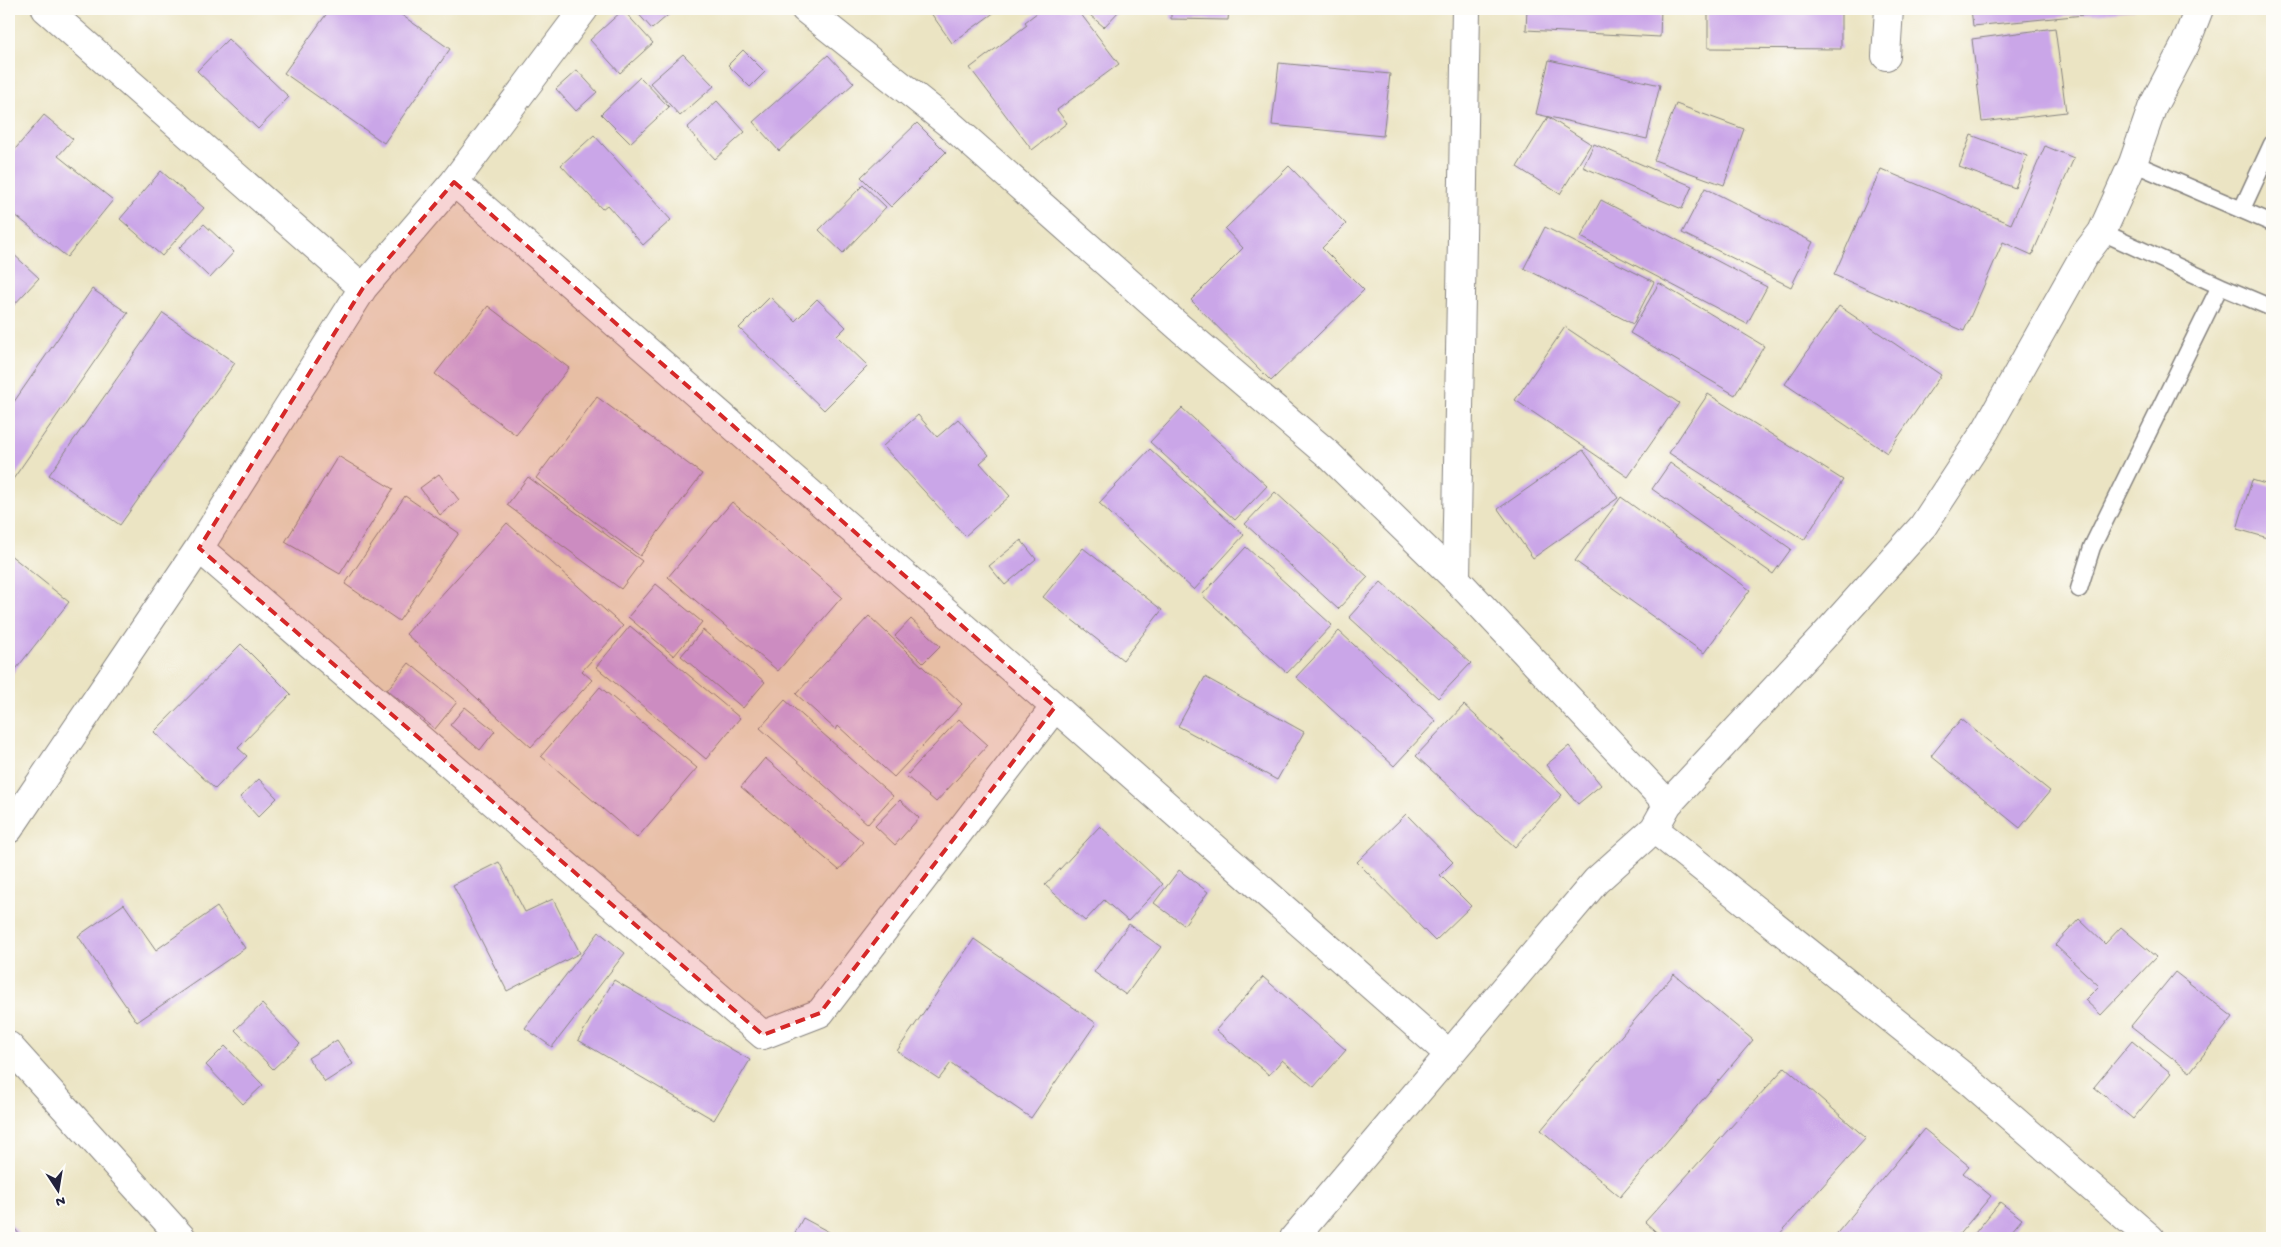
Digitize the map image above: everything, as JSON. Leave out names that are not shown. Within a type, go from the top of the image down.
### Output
[{"type":"street","points":[[46,9],[363,288]]},
{"type":"street","points":[[9,829],[199,548],[363,288],[454,182],[584,9]]},
{"type":"street","points":[[805,9],[952,126],[1179,327],[1328,455],[1456,579],[1668,804]]},
{"type":"street","points":[[1456,579],[1466,9]]},
{"type":"street","points":[[1886,56],[1889,9]]},
{"type":"street","points":[[1294,1238],[1596,880],[1654,829],[1668,804],[1826,634],[1923,526],[1986,430],[2083,257],[2102,232],[2133,163],[2152,108],[2185,45],[2199,9]]},
{"type":"street","points":[[454,182],[1055,706],[1449,1054]]},
{"type":"street","points":[[199,548],[762,1035],[820,1013],[1055,706]]},
{"type":"street","points":[[1654,829],[1968,1080],[2150,1238]]},
{"type":"street","points":[[9,1046],[182,1238]]},
{"type":"lane","points":[[2242,209],[2272,144]]},
{"type":"lane","points":[[2133,163],[2272,223]]},
{"type":"lane","points":[[2102,232],[2272,308]]},
{"type":"lane","points":[[2079,589],[2092,547],[2220,286]]},
{"type":"highlighted area","points":[[454,182],[1055,707],[820,1013],[763,1035],[199,548],[363,288]]},
{"type":"building","points":[[330,9],[393,9],[450,49],[384,143],[284,73]]},
{"type":"building","points":[[634,9],[675,9],[652,29]]},
{"type":"building","points":[[928,9],[999,9],[952,43]]},
{"type":"building","points":[[1042,9],[1077,9],[1119,64],[1057,110],[1067,123],[1032,150],[970,68],[1027,25],[1025,22]]},
{"type":"building","points":[[1083,9],[1121,9],[1104,27]]},
{"type":"building","points":[[1171,9],[1229,9],[1228,20],[1171,19]]},
{"type":"building","points":[[1527,9],[1661,9],[1660,37],[1526,30]]},
{"type":"building","points":[[1708,9],[1841,9],[1841,49],[1708,48]]},
{"type":"building","points":[[1971,9],[2134,9],[2134,10],[1973,26]]},
{"type":"building","points":[[623,10],[653,43],[620,73],[590,40]]},
{"type":"building","points":[[2055,28],[2066,112],[1982,122],[1972,39]]},
{"type":"building","points":[[228,39],[289,97],[258,129],[197,71]]},
{"type":"building","points":[[743,50],[765,72],[750,87],[728,65]]},
{"type":"building","points":[[683,54],[714,86],[680,116],[650,83]]},
{"type":"building","points":[[828,55],[854,83],[779,151],[753,122]]},
{"type":"building","points":[[1549,60],[1660,85],[1647,139],[1536,114]]},
{"type":"building","points":[[1279,63],[1390,74],[1383,136],[1272,125]]},
{"type":"building","points":[[577,70],[597,92],[576,111],[556,89]]},
{"type":"building","points":[[640,77],[669,107],[630,143],[601,114]]},
{"type":"building","points":[[717,101],[745,132],[715,159],[687,128]]},
{"type":"building","points":[[1676,104],[1744,129],[1724,185],[1654,160]]},
{"type":"building","points":[[44,115],[73,139],[58,156],[113,200],[67,257],[9,210],[9,152],[11,154]]},
{"type":"building","points":[[1548,117],[1591,144],[1560,194],[1517,167]]},
{"type":"building","points":[[917,123],[946,152],[891,207],[861,177]]},
{"type":"building","points":[[594,135],[671,220],[643,245],[607,205],[602,209],[561,165]]},
{"type":"building","points":[[1971,135],[2027,156],[2015,188],[1959,167]]},
{"type":"building","points":[[1594,144],[1692,186],[1682,209],[1583,167]]},
{"type":"building","points":[[2045,146],[2074,158],[2032,255],[2003,242],[1964,331],[1834,275],[1881,169],[2011,224]]},
{"type":"building","points":[[1289,166],[1346,224],[1322,248],[1364,290],[1271,381],[1191,300],[1243,248],[1225,229]]},
{"type":"building","points":[[161,171],[204,208],[162,256],[120,219]]},
{"type":"building","points":[[863,185],[886,207],[843,253],[819,230]]},
{"type":"building","points":[[1705,188],[1813,242],[1791,287],[1682,233]]},
{"type":"building","points":[[1601,200],[1767,287],[1747,324],[1581,237]]},
{"type":"building","points":[[204,224],[234,252],[210,278],[179,248]]},
{"type":"building","points":[[1545,227],[1654,282],[1633,324],[1524,268]]},
{"type":"building","points":[[9,250],[39,278],[12,307],[9,304]]},
{"type":"building","points":[[1659,283],[1764,346],[1735,395],[1630,333]]},
{"type":"building","points":[[92,289],[128,313],[9,485],[9,409]]},
{"type":"building","points":[[770,297],[795,321],[817,299],[846,327],[837,336],[868,366],[824,410],[739,328]]},
{"type":"building","points":[[488,306],[569,368],[516,435],[435,374]]},
{"type":"building","points":[[1839,306],[1941,375],[1887,453],[1785,384]]},
{"type":"building","points":[[163,313],[235,363],[120,525],[49,475]]},
{"type":"building","points":[[1565,327],[1679,403],[1628,477],[1515,400]]},
{"type":"building","points":[[1708,394],[1843,480],[1804,540],[1669,453]]},
{"type":"building","points":[[597,397],[702,474],[640,556],[536,478]]},
{"type":"building","points":[[1182,408],[1267,486],[1235,520],[1150,442]]},
{"type":"building","points":[[918,415],[937,437],[958,419],[989,455],[980,463],[1010,496],[965,536],[883,446]]},
{"type":"building","points":[[1150,449],[1244,535],[1194,590],[1099,503]]},
{"type":"building","points":[[1583,450],[1618,498],[1533,558],[1498,509]]},
{"type":"building","points":[[338,456],[393,489],[340,574],[285,542]]},
{"type":"building","points":[[1670,463],[1791,549],[1773,574],[1652,489]]},
{"type":"building","points":[[439,474],[459,500],[440,515],[420,488]]},
{"type":"building","points":[[528,477],[642,561],[621,589],[507,505]]},
{"type":"building","points":[[2252,480],[2272,486],[2272,525],[2268,538],[2237,529]]},
{"type":"building","points":[[1275,492],[1368,577],[1338,609],[1245,524]]},
{"type":"building","points":[[405,496],[459,533],[399,621],[345,584]]},
{"type":"building","points":[[1621,497],[1750,590],[1704,653],[1575,561]]},
{"type":"building","points":[[732,502],[842,597],[778,671],[668,577]]},
{"type":"building","points":[[507,523],[623,626],[582,671],[592,680],[531,747],[406,634]]},
{"type":"building","points":[[1021,540],[1036,559],[1005,585],[989,566]]},
{"type":"building","points":[[1246,547],[1332,625],[1287,673],[1202,595]]},
{"type":"building","points":[[1083,548],[1162,610],[1123,660],[1043,597]]},
{"type":"building","points":[[9,554],[69,602],[9,678]]},
{"type":"building","points":[[1381,582],[1471,663],[1438,698],[1349,617]]},
{"type":"building","points":[[656,584],[702,622],[674,656],[628,617]]},
{"type":"building","points":[[869,616],[962,704],[894,777],[838,726],[836,730],[796,694]]},
{"type":"building","points":[[911,619],[940,646],[923,663],[895,636]]},
{"type":"building","points":[[630,626],[740,718],[706,759],[596,667]]},
{"type":"building","points":[[703,630],[765,682],[743,708],[681,656]]},
{"type":"building","points":[[1339,631],[1436,721],[1394,766],[1296,677]]},
{"type":"building","points":[[241,644],[291,694],[238,748],[247,756],[215,789],[154,732]]},
{"type":"building","points":[[409,663],[457,702],[435,729],[387,690]]},
{"type":"building","points":[[1205,677],[1304,732],[1277,780],[1178,726]]},
{"type":"building","points":[[600,687],[697,768],[637,838],[541,756]]},
{"type":"building","points":[[785,700],[893,796],[868,824],[760,728]]},
{"type":"building","points":[[1464,705],[1562,795],[1515,847],[1416,756]]},
{"type":"building","points":[[465,707],[495,731],[480,750],[450,725]]},
{"type":"building","points":[[959,719],[988,745],[936,802],[906,776]]},
{"type":"building","points":[[1961,719],[2050,791],[2020,828],[1931,756]]},
{"type":"building","points":[[1569,746],[1601,785],[1578,804],[1546,765]]},
{"type":"building","points":[[765,758],[863,842],[839,870],[741,787]]},
{"type":"building","points":[[259,779],[277,798],[258,817],[240,797]]},
{"type":"building","points":[[900,800],[919,818],[895,845],[875,826]]},
{"type":"building","points":[[1406,814],[1453,862],[1440,875],[1471,906],[1435,941],[1357,862]]},
{"type":"building","points":[[1100,826],[1163,884],[1128,921],[1104,900],[1085,921],[1045,885]]},
{"type":"building","points":[[499,862],[525,912],[553,899],[580,953],[507,991],[453,885]]},
{"type":"building","points":[[1179,870],[1208,892],[1184,925],[1154,903]]},
{"type":"building","points":[[124,904],[156,950],[217,907],[245,948],[137,1022],[78,936]]},
{"type":"building","points":[[2079,919],[2105,944],[2121,927],[2156,957],[2101,1015],[2085,1000],[2099,986],[2055,945]]},
{"type":"building","points":[[1129,924],[1161,947],[1126,995],[1094,972]]},
{"type":"building","points":[[599,932],[625,953],[552,1047],[525,1028]]},
{"type":"building","points":[[974,939],[1096,1023],[1031,1118],[951,1063],[939,1079],[897,1051]]},
{"type":"building","points":[[2175,972],[2233,1017],[2190,1072],[2131,1026]]},
{"type":"building","points":[[1674,974],[1753,1040],[1620,1197],[1541,1130]]},
{"type":"building","points":[[1263,977],[1346,1050],[1314,1087],[1282,1060],[1269,1075],[1216,1030]]},
{"type":"building","points":[[614,980],[750,1060],[714,1120],[578,1040]]},
{"type":"building","points":[[262,1004],[300,1044],[273,1069],[235,1030]]},
{"type":"building","points":[[337,1040],[353,1064],[325,1082],[308,1058]]},
{"type":"building","points":[[2132,1041],[2171,1073],[2133,1119],[2094,1087]]},
{"type":"building","points":[[225,1046],[263,1085],[243,1104],[206,1065]]},
{"type":"building","points":[[1785,1067],[1866,1138],[1776,1238],[1663,1238],[1645,1222]]},
{"type":"building","points":[[1924,1129],[1969,1166],[1963,1173],[1991,1196],[1956,1238],[1833,1238]]},
{"type":"building","points":[[2000,1202],[2022,1219],[2006,1238],[1971,1238]]},
{"type":"building","points":[[803,1218],[840,1238],[792,1238]]},
{"type":"building","points":[[9,1221],[22,1238],[9,1238]]}]
